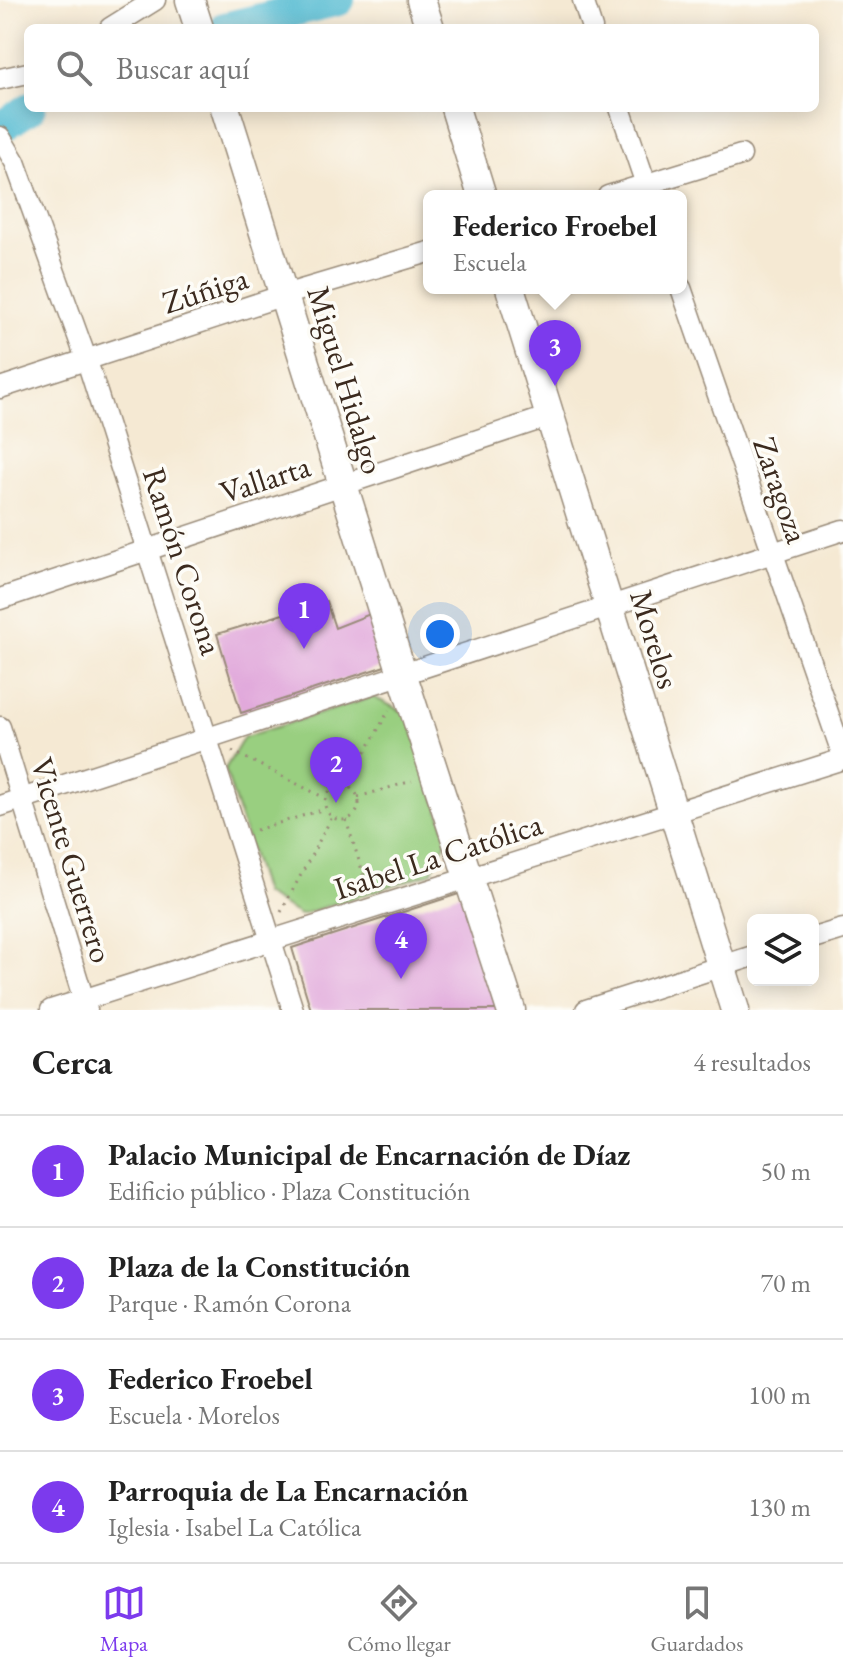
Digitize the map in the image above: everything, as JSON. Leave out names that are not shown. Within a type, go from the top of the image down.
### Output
[{"type":"street","points":[[116,24],[155,0]]},
{"type":"street","points":[[583,0],[591,24]]},
{"type":"street","points":[[0,79],[24,74]]},
{"type":"street","name":"Miguel Hidalgo","points":[[226,112],[343,484],[396,675],[434,774],[511,1010]]},
{"type":"street","points":[[456,112],[480,190]]},
{"type":"street","points":[[621,112],[648,190],[741,155]]},
{"type":"street","name":"Ramón Corona","points":[[0,137],[15,162],[87,361],[148,549],[214,735],[269,942],[293,1010]]},
{"type":"street","name":"Zúñiga","points":[[0,388],[284,295],[423,254]]},
{"type":"street","name":"Morelos","points":[[512,294],[735,1010]]},
{"type":"street","name":"Zaragoza","points":[[683,294],[843,757]]},
{"type":"street","name":"Vallarta","points":[[0,599],[550,416]]},
{"type":"street","points":[[0,806],[843,530]]},
{"type":"street","name":"Vicente Guerrero","points":[[0,727],[85,1005]]},
{"type":"street","name":"Isabel La Católica","points":[[51,1010],[85,1005],[269,942],[843,757]]},
{"type":"street","points":[[819,936],[843,929]]},
{"type":"street","points":[[586,1010],[747,958]]},
{"type":"path","points":[[346,787],[394,701],[396,675]]},
{"type":"path","points":[[214,735],[227,748],[325,798]]},
{"type":"path","points":[[358,797],[434,774]]},
{"type":"path","points":[[346,787],[358,797],[358,808],[352,817],[332,817],[325,809],[325,798],[331,789],[346,787]]},
{"type":"path","points":[[239,835],[325,809]]},
{"type":"path","points":[[263,919],[281,912],[332,817]]},
{"type":"path","points":[[346,819],[374,908]]},
{"type":"green space","points":[[373,697],[408,714],[448,838],[431,873],[300,915],[264,894],[225,769],[244,737]]},
{"type":"building","points":[[326,601],[335,628],[375,612],[391,664],[241,713],[217,634]]},
{"type":"building","points":[[471,890],[509,1010],[311,1010],[292,948]]},
{"type":"waterway","points":[[240,24],[339,0]]},
{"type":"waterway","points":[[0,128],[24,112]]},
{"type":"place","name":"Federico Froebel","points":[[555,386]]},
{"type":"place","name":"Palacio Municipal de Encarnación de Díaz","points":[[304,649]]},
{"type":"place","name":"Plaza de la Constitución","points":[[336,803]]},
{"type":"place","name":"Parroquia de La Encarnación","points":[[401,979]]}]
